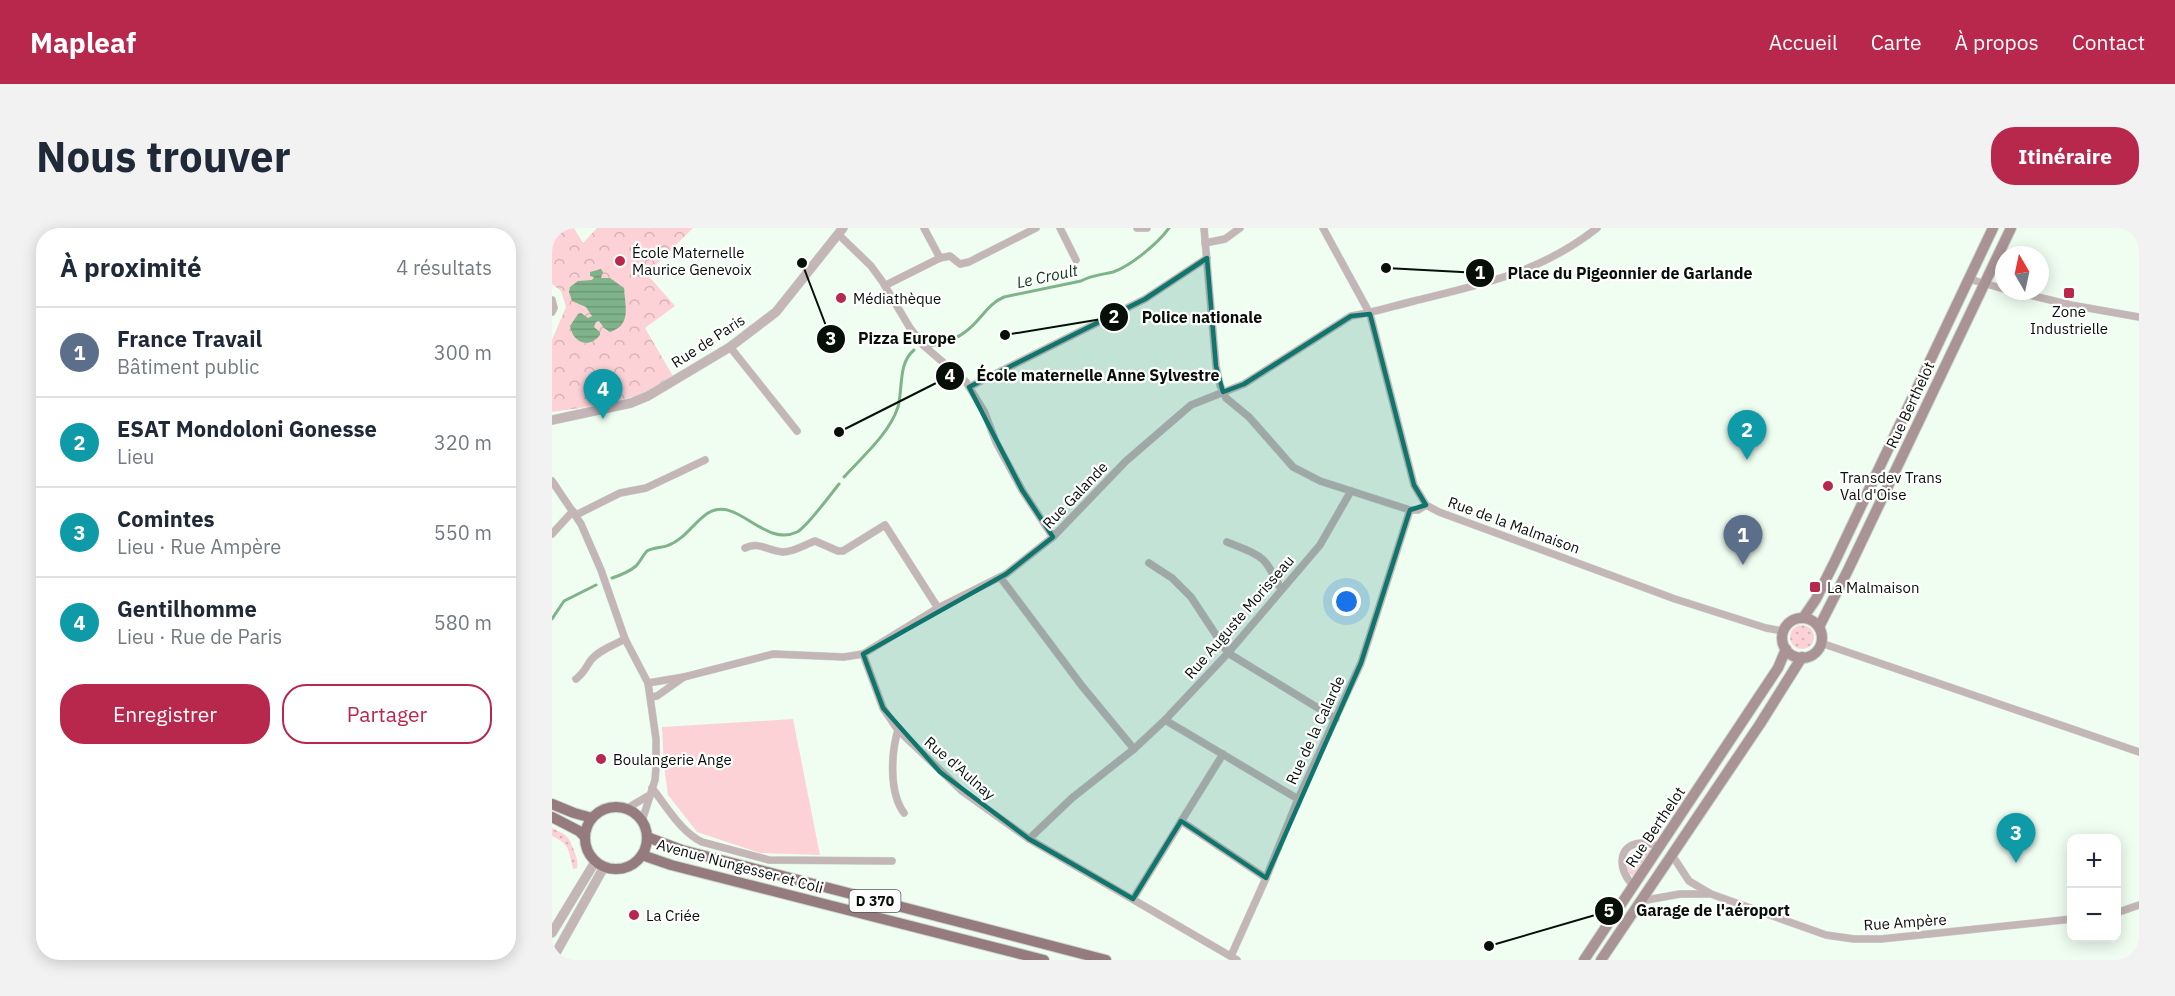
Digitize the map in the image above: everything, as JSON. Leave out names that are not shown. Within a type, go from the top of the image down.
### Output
[{"type":"main road","name":"Rue Berthelot","points":[[1803,618],[1833,566],[1993,228]]},
{"type":"main road","name":"Rue Berthelot","points":[[1819,627],[2011,228]]},
{"type":"main road","points":[[1803,618],[1813,621],[1819,627],[1822,633],[1821,643],[1812,655],[1802,657],[1793,655],[1786,648],[1782,639],[1783,631],[1792,620],[1803,618]]},
{"type":"main road","name":"Rue Berthelot","points":[[1584,960],[1778,668],[1786,648]]},
{"type":"main road","name":"Rue Berthelot","points":[[1601,960],[1802,657]]},
{"type":"main road","points":[[552,804],[592,818]]},
{"type":"main road","points":[[606,808],[626,809],[642,821],[647,837],[642,855],[625,868],[614,869],[599,864],[585,846],[586,828],[592,818],[606,808]]},
{"type":"main road","points":[[552,817],[584,836]]},
{"type":"main road","name":"Avenue Nungesser et Coli","points":[[647,837],[682,850],[1106,960]]},
{"type":"main road","name":"Avenue Nungesser et Coli","points":[[642,855],[1044,960]]},
{"type":"main road","points":[[1006,951],[1010,936]]},
{"type":"street","points":[[924,228],[939,258]]},
{"type":"street","points":[[886,285],[939,258],[950,256],[960,264],[965,264],[1036,228]]},
{"type":"street","points":[[1060,228],[1076,260]]},
{"type":"street","points":[[1137,228],[1147,228]]},
{"type":"street","points":[[1204,228],[1216,366],[1224,392],[1231,403],[1249,417],[1293,467],[1320,481],[1410,510],[1418,510],[1426,505]]},
{"type":"street","points":[[1205,243],[1225,239],[1240,228]]},
{"type":"street","name":"Rue de la Malmaison","points":[[1323,228],[1370,314],[1414,485],[1426,505],[1439,513],[1675,599],[1766,628],[1783,631]]},
{"type":"street","name":"Rue Galande","points":[[863,654],[938,608],[1000,577],[1053,537],[1098,489],[1168,423],[1191,405],[1244,384],[1351,316],[1370,314],[1524,272],[1546,262],[1597,228]]},
{"type":"street","points":[[840,231],[886,285],[910,328],[923,345],[966,382],[984,411],[996,442],[1022,490],[1053,537]]},
{"type":"street","name":"Rue de Paris","points":[[552,420],[631,403],[648,396],[730,347],[776,312],[840,231]]},
{"type":"street","points":[[969,387],[1145,299],[1207,258]]},
{"type":"street","points":[[1969,279],[1995,287]]},
{"type":"street","points":[[552,300],[554,308],[552,312]]},
{"type":"street","points":[[2049,300],[2139,317]]},
{"type":"street","points":[[730,347],[797,431]]},
{"type":"street","points":[[552,534],[575,513],[620,493],[646,488],[705,460]]},
{"type":"street","points":[[552,481],[575,513],[601,570],[625,639],[648,683],[657,739],[656,767],[642,821]]},
{"type":"street","name":"Rue Auguste Morisseau","points":[[1029,839],[1072,798],[1134,749],[1166,720],[1228,653],[1320,545],[1351,491]]},
{"type":"street","name":"Rue de la Calarde","points":[[1234,958],[1298,799],[1361,663],[1410,510]]},
{"type":"street","points":[[745,548],[752,544],[780,552],[791,551],[815,541],[837,551],[843,551],[885,525],[938,608]]},
{"type":"street","points":[[1227,542],[1259,555],[1267,562],[1281,590]]},
{"type":"street","points":[[1149,564],[1172,578],[1191,597],[1228,653],[1336,719]]},
{"type":"street","points":[[1000,577],[1082,686],[1134,749]]},
{"type":"street","points":[[576,679],[584,673],[592,659],[625,639]]},
{"type":"street","points":[[1821,643],[2139,752]]},
{"type":"street","points":[[648,683],[684,677],[773,654],[844,657],[863,654]]},
{"type":"street","name":"Rue d'Aulnay","points":[[863,654],[883,708],[898,730],[962,791],[1029,839],[1234,958]]},
{"type":"street","points":[[651,698],[684,677]]},
{"type":"street","points":[[1166,720],[1298,799]]},
{"type":"street","points":[[898,730],[892,765],[897,800],[904,813]]},
{"type":"street","points":[[1133,899],[1223,754]]},
{"type":"street","points":[[652,788],[686,831],[702,843],[769,860],[892,861]]},
{"type":"street","points":[[626,809],[648,796]]},
{"type":"street","points":[[1181,821],[1266,878]]},
{"type":"street","points":[[1634,886],[1627,880],[1622,870],[1624,854],[1639,843],[1660,847]]},
{"type":"street","name":"Rue Ampère","points":[[1672,855],[1689,881],[1711,894],[1826,934],[1854,939],[1881,939],[2067,920]]},
{"type":"street","points":[[552,933],[599,864]]},
{"type":"street","points":[[552,960],[599,864]]},
{"type":"street","name":"Rue Ampère","points":[[1641,901],[1680,894],[1711,894]]},
{"type":"street","points":[[2121,911],[2139,905]]},
{"type":"highlighted area","points":[[1207,258],[1216,366],[1223,392],[1244,384],[1351,316],[1370,314],[1414,485],[1426,505],[1410,510],[1361,663],[1266,878],[1181,821],[1133,899],[1029,839],[940,772],[883,708],[863,654],[1006,574],[1053,537],[1022,490],[969,387],[1145,299]]},
{"type":"green space","points":[[552,228],[574,228],[583,243],[597,228],[693,228],[647,274],[675,306],[645,328],[673,376],[641,395],[552,412],[552,340],[566,307],[561,291],[552,284]]},
{"type":"green space","points":[[1802,625],[1811,628],[1814,637],[1811,646],[1802,649],[1793,646],[1790,637],[1793,628]]},
{"type":"green space","points":[[793,719],[820,855],[760,853],[697,832],[668,795],[662,727]]},
{"type":"green space","points":[[552,828],[570,840],[577,859],[577,868],[573,869],[566,845],[552,836]]},
{"type":"green space","points":[[1643,847],[1650,849],[1650,853],[1632,876],[1627,869],[1627,857],[1635,849]]},
{"type":"shaded area","points":[[601,269],[603,272],[601,278],[610,278],[624,288],[626,314],[622,325],[610,332],[599,321],[596,322],[594,327],[600,335],[586,343],[574,337],[570,326],[578,314],[581,313],[588,318],[592,316],[586,307],[572,301],[570,287],[578,281],[592,280],[594,277],[590,276],[590,272]]},
{"type":"waterway","name":"Le Croult","points":[[930,346],[961,335],[993,304],[1004,297],[1081,281],[1120,269],[1144,253],[1169,228]]},
{"type":"waterway","name":"Le Croult","points":[[844,477],[875,444],[894,417],[898,407],[905,362],[914,350]]},
{"type":"waterway","name":"Le Croult","points":[[612,578],[633,568],[647,551],[675,542],[708,513],[719,509],[740,515],[773,533],[785,535],[797,532],[812,518],[839,484]]},
{"type":"waterway","name":"Le Croult","points":[[552,619],[564,601],[596,585]]},
{"type":"place","name":"École Maternelle Maurice Genevoix","points":[[620,261]]},
{"type":"place","name":"Pizza Europe","points":[[802,263]]},
{"type":"place","name":"Place du Pigeonnier de Garlande","points":[[1386,268]]},
{"type":"place","name":"Zone Industrielle","points":[[2069,293]]},
{"type":"place","name":"Médiathèque","points":[[841,298]]},
{"type":"place","name":"Police nationale","points":[[1005,335]]},
{"type":"place","name":"Gentilhomme","points":[[603,419]]},
{"type":"place","name":"École maternelle Anne Sylvestre","points":[[839,432]]},
{"type":"place","name":"ESAT Mondoloni Gonesse","points":[[1747,460]]},
{"type":"place","name":"Transdev Trans Val d'Oise","points":[[1828,486]]},
{"type":"place","name":"France Travail","points":[[1743,565]]},
{"type":"place","name":"La Malmaison","points":[[1815,587]]},
{"type":"place","name":"Boulangerie Ange","points":[[601,759]]},
{"type":"place","name":"Comintes","points":[[2016,863]]},
{"type":"place","name":"La Criée","points":[[634,915]]},
{"type":"place","name":"Garage de l'aéroport","points":[[1489,946]]}]
